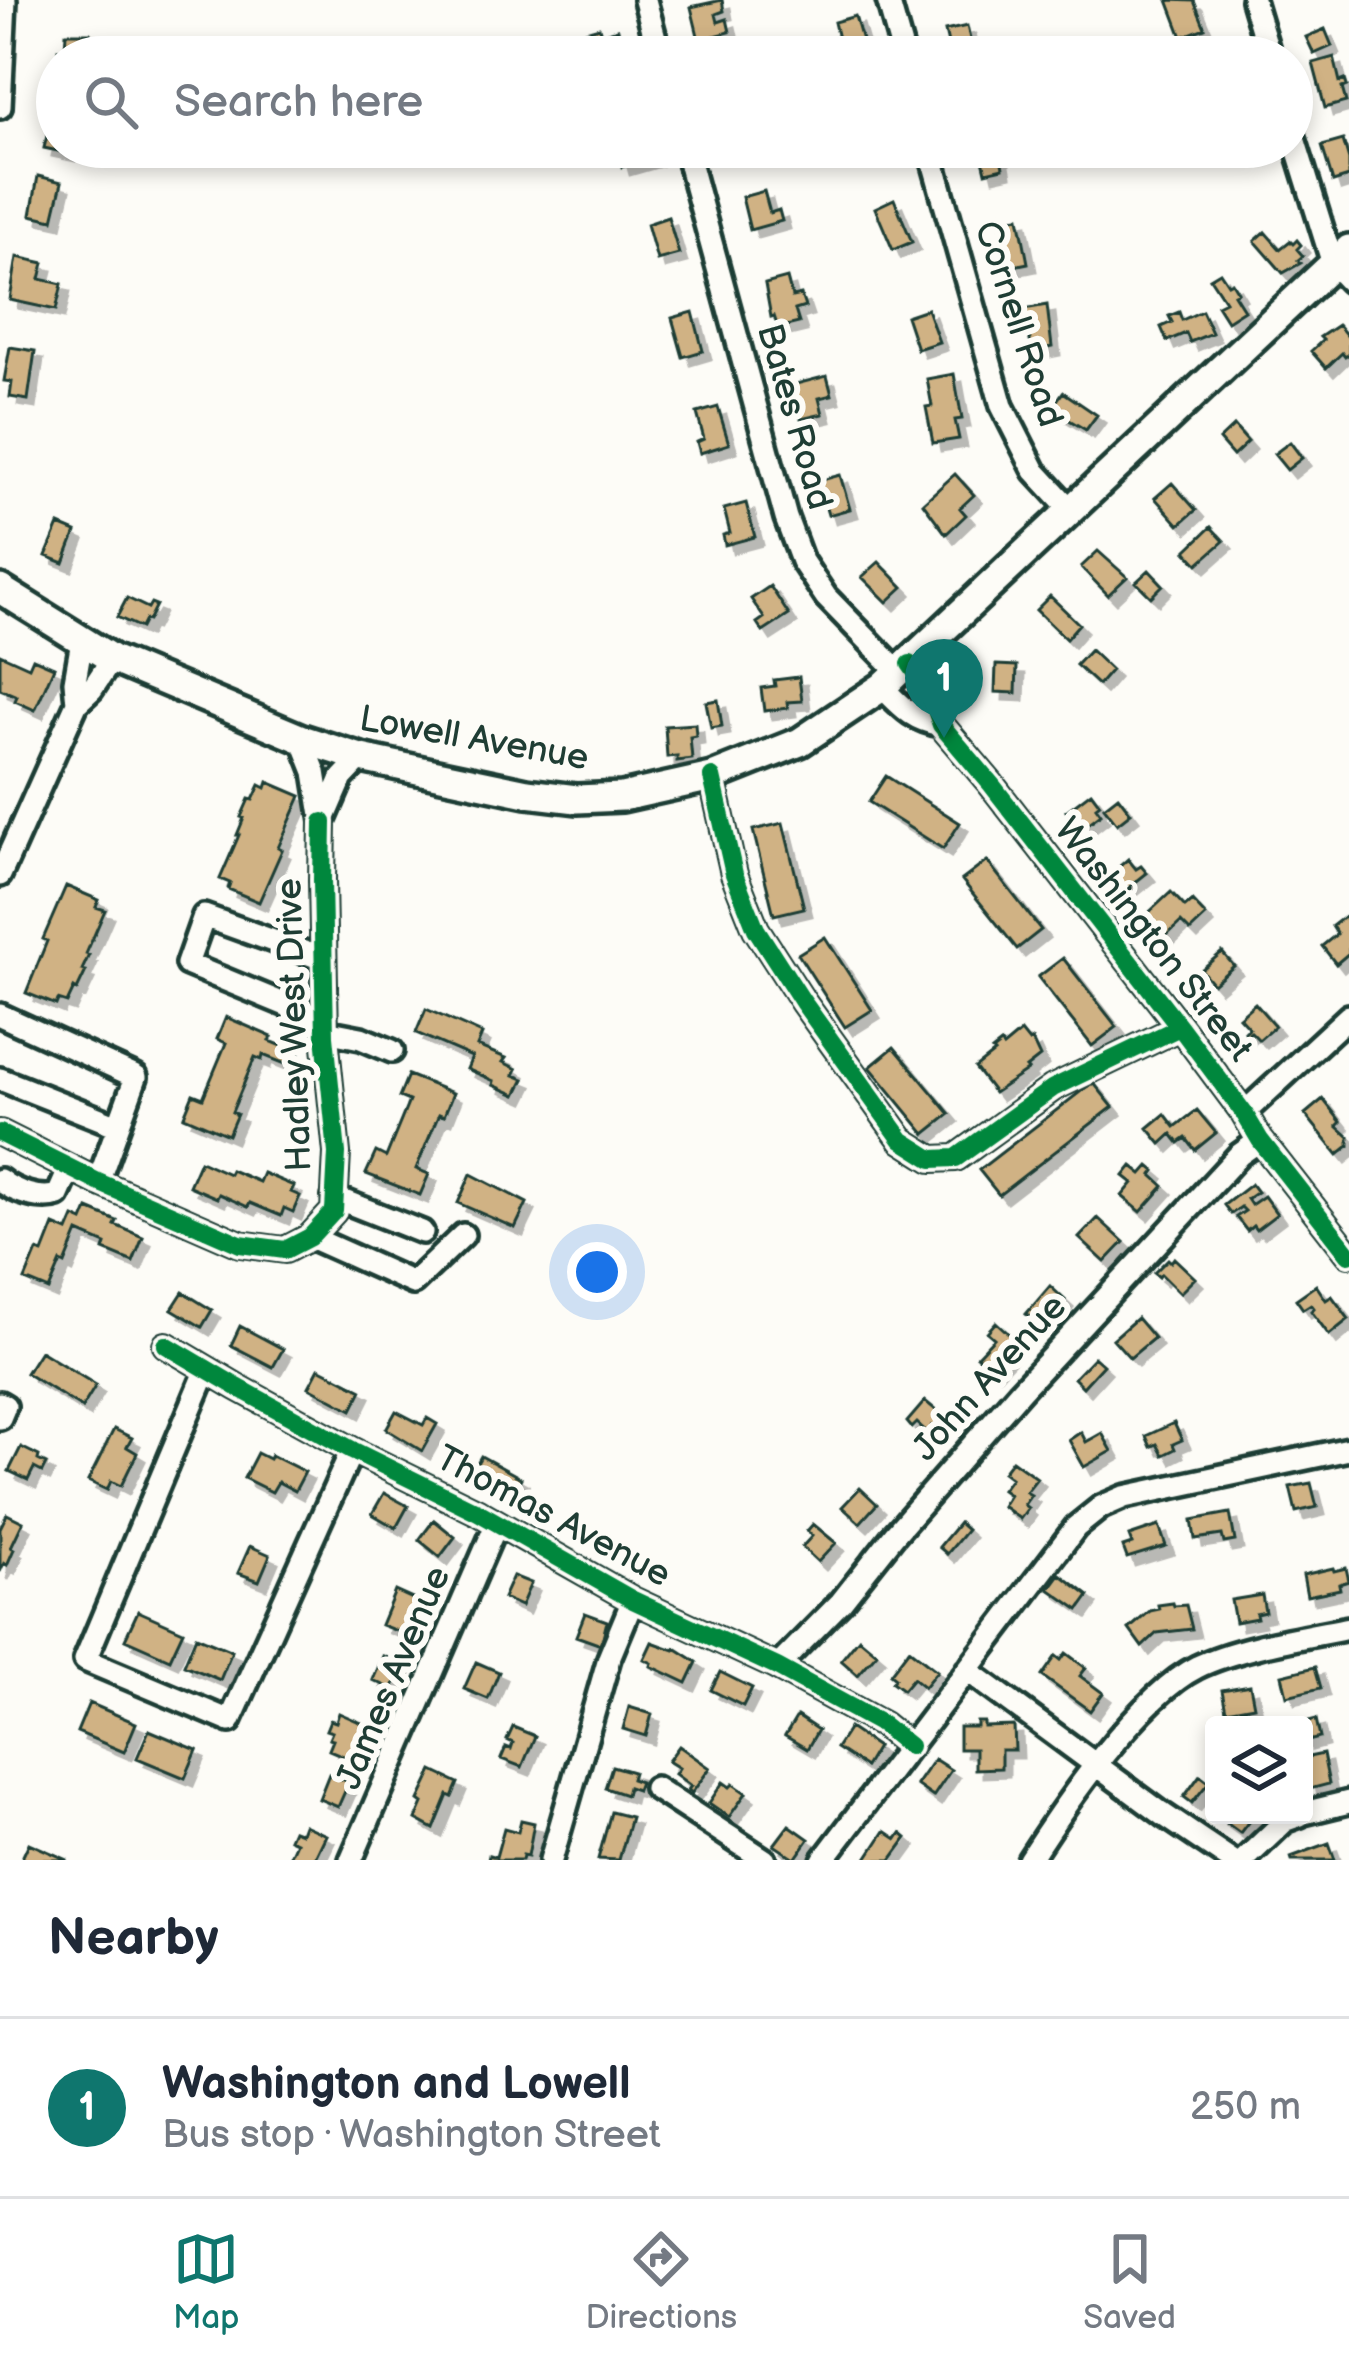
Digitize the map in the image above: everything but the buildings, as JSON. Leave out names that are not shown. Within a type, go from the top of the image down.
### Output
[{"type":"main road","name":"Lowell Avenue","points":[[0,589],[112,659],[302,739],[361,758],[577,799],[622,797],[712,777],[800,742],[897,674],[1070,509],[1344,264]]},
{"type":"street","points":[[0,107],[5,0]]},
{"type":"street","points":[[645,0],[655,36]]},
{"type":"street","points":[[888,0],[898,36]]},
{"type":"street","points":[[1253,0],[1264,36]]},
{"type":"street","name":"Bates Road","points":[[691,168],[786,518],[802,561],[826,597],[897,674]]},
{"type":"street","name":"Cornell Road","points":[[934,168],[1002,406],[1036,470],[1070,509]]},
{"type":"street","points":[[1306,168],[1344,264]]},
{"type":"street","points":[[77,703],[75,681],[82,641]]},
{"type":"street","points":[[3,860],[77,703],[112,659]]},
{"type":"street","name":"Washington Street","points":[[897,674],[903,709],[922,722],[941,725]]},
{"type":"street","name":"Washington Street","points":[[897,674],[930,692],[941,725],[1180,1027],[1349,1254]]},
{"type":"street","name":"Hadley West Drive","points":[[302,739],[315,772],[323,822],[325,1026],[338,1153],[334,1211],[310,1237]]},
{"type":"street","name":"Hadley West Drive","points":[[323,822],[342,778],[361,758]]},
{"type":"street","points":[[712,777],[734,874],[756,929],[902,1140],[932,1159],[956,1158],[1053,1088],[1180,1027]]},
{"type":"street","points":[[323,959],[204,916],[187,964],[392,1051]]},
{"type":"street","points":[[0,1016],[136,1077],[98,1182]]},
{"type":"street","points":[[1244,1113],[1349,1016]]},
{"type":"street","points":[[0,1079],[118,1126]]},
{"type":"street","points":[[1,1137],[240,1244],[285,1250],[310,1237],[413,1283],[463,1235]]},
{"type":"street","name":"John Avenue","points":[[777,1667],[841,1602],[894,1535],[1062,1346],[1260,1139]]},
{"type":"street","points":[[0,1180],[8,1187],[47,1198],[58,1195],[70,1168]]},
{"type":"street","points":[[334,1197],[422,1232]]},
{"type":"street","name":"Thomas Avenue","points":[[166,1345],[633,1600],[777,1667],[883,1725],[909,1746]]},
{"type":"street","points":[[206,1369],[85,1660],[230,1721],[352,1450]]},
{"type":"street","points":[[823,1860],[1076,1527],[1101,1507],[1124,1497],[1349,1449]]},
{"type":"street","name":"James Avenue","points":[[352,1860],[497,1522]]},
{"type":"street","points":[[551,1860],[609,1658],[633,1600]]},
{"type":"street","points":[[1029,1860],[1097,1764],[1167,1687],[1198,1666],[1349,1628]]},
{"type":"street","points":[[967,1670],[1232,1860]]},
{"type":"street","points":[[655,1788],[765,1860]]},
{"type":"street","points":[[1313,1811],[1349,1802]]},
{"type":"street","points":[[1244,1860],[1282,1824]]},
{"type":"cycle path","points":[[910,664],[930,692],[941,725],[1180,1027],[1349,1254]]},
{"type":"cycle path","points":[[712,777],[734,874],[756,929],[902,1140],[932,1159],[956,1158],[1053,1088],[1180,1027]]},
{"type":"cycle path","points":[[0,1133],[240,1244],[285,1250],[310,1237],[334,1211],[337,1153],[325,1036],[323,822]]},
{"type":"cycle path","points":[[166,1345],[633,1600],[777,1667],[883,1725],[909,1746]]},
{"type":"place","name":"Washington and Lowell","points":[[944,738]]}]
